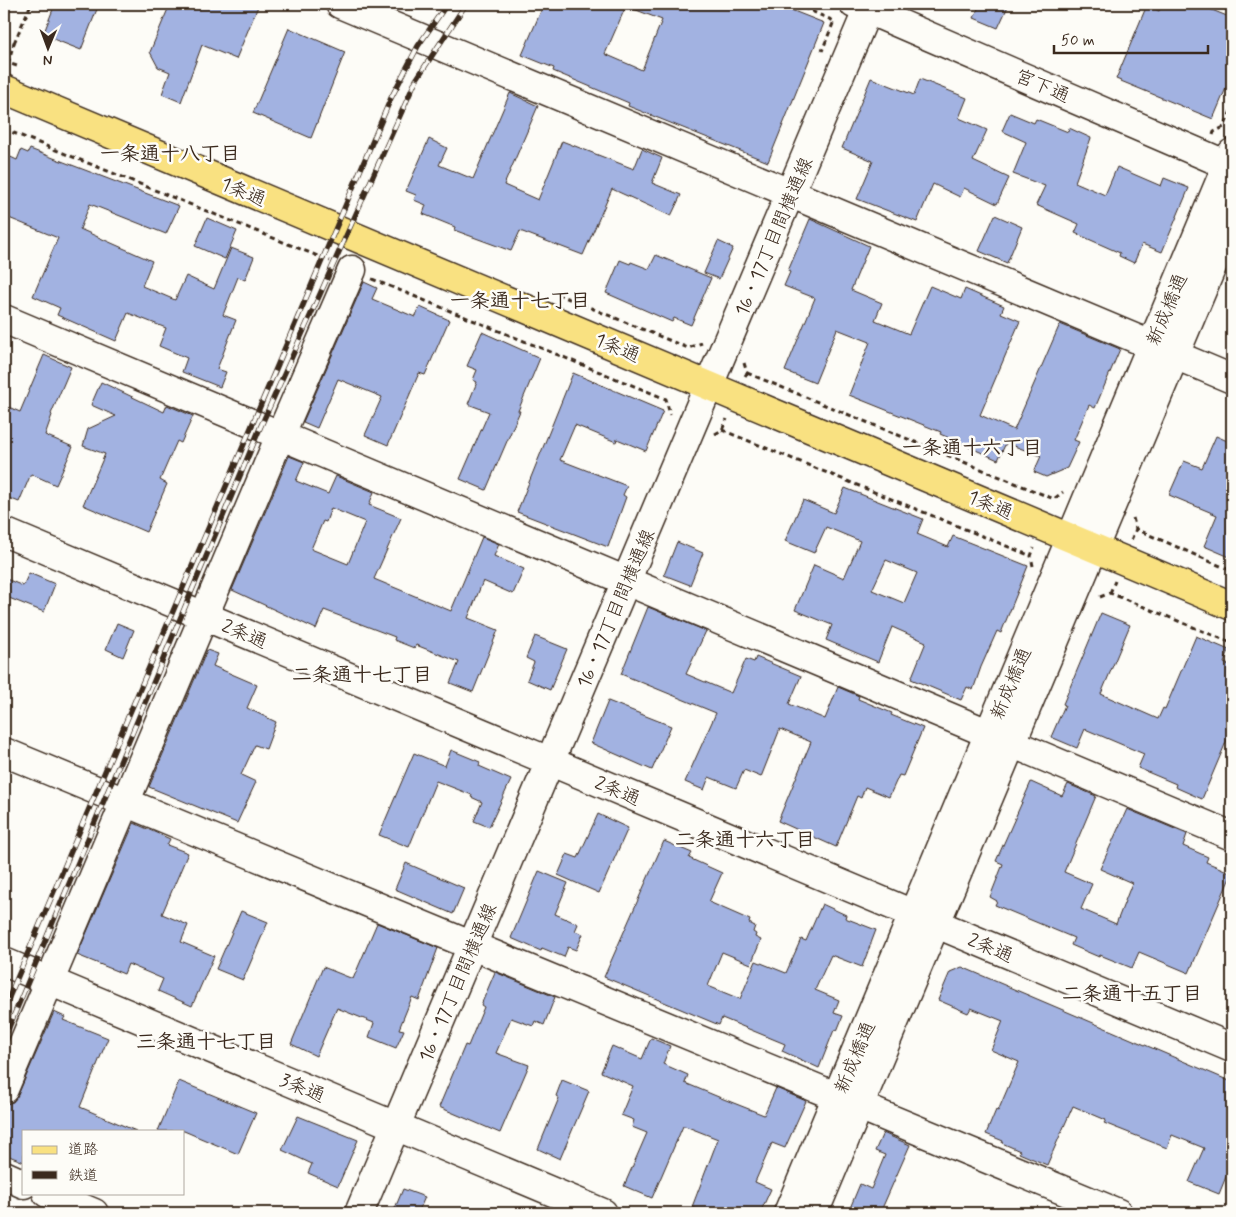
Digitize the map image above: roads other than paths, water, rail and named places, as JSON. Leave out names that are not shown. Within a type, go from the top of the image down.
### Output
[{"type":"main road","name":"1条通","points":[[4,89],[1232,606]]},
{"type":"street","points":[[340,4],[1232,380]]},
{"type":"street","name":"16・17丁目間横通線","points":[[359,1213],[791,194],[864,6]]},
{"type":"street","name":"宮下通","points":[[864,6],[1231,161]]},
{"type":"street","name":"新成橋通","points":[[788,1213],[848,1101],[925,919],[1163,350],[1231,161]]},
{"type":"street","name":"新成橋通","points":[[1163,350],[1232,219]]},
{"type":"street","points":[[4,1089],[352,270]]},
{"type":"street","points":[[4,319],[1232,836]]},
{"type":"street","name":"2条通","points":[[4,532],[1232,1048]]},
{"type":"street","points":[[4,752],[1118,1213]]},
{"type":"street","name":"3条通","points":[[4,962],[603,1213]]},
{"type":"street","name":"新成橋通","points":[[814,1213],[848,1101]]},
{"type":"street","points":[[4,1175],[22,1183]]},
{"type":"street","points":[[49,1194],[94,1213]]},
{"type":"railway","points":[[4,1009],[391,98],[418,46],[447,4]]},
{"type":"railway","points":[[4,1039],[260,428],[416,80],[466,4]]},
{"type":"district","name":"一条通十八丁目","points":[[170,153]]},
{"type":"district","name":"一条通十七丁目","points":[[520,300]]},
{"type":"district","name":"一条通十六丁目","points":[[972,447]]},
{"type":"district","name":"二条通十七丁目","points":[[362,674]]},
{"type":"district","name":"二条通十六丁目","points":[[745,839]]},
{"type":"district","name":"二条通十五丁目","points":[[1132,993]]},
{"type":"district","name":"三条通十七丁目","points":[[206,1041]]}]
